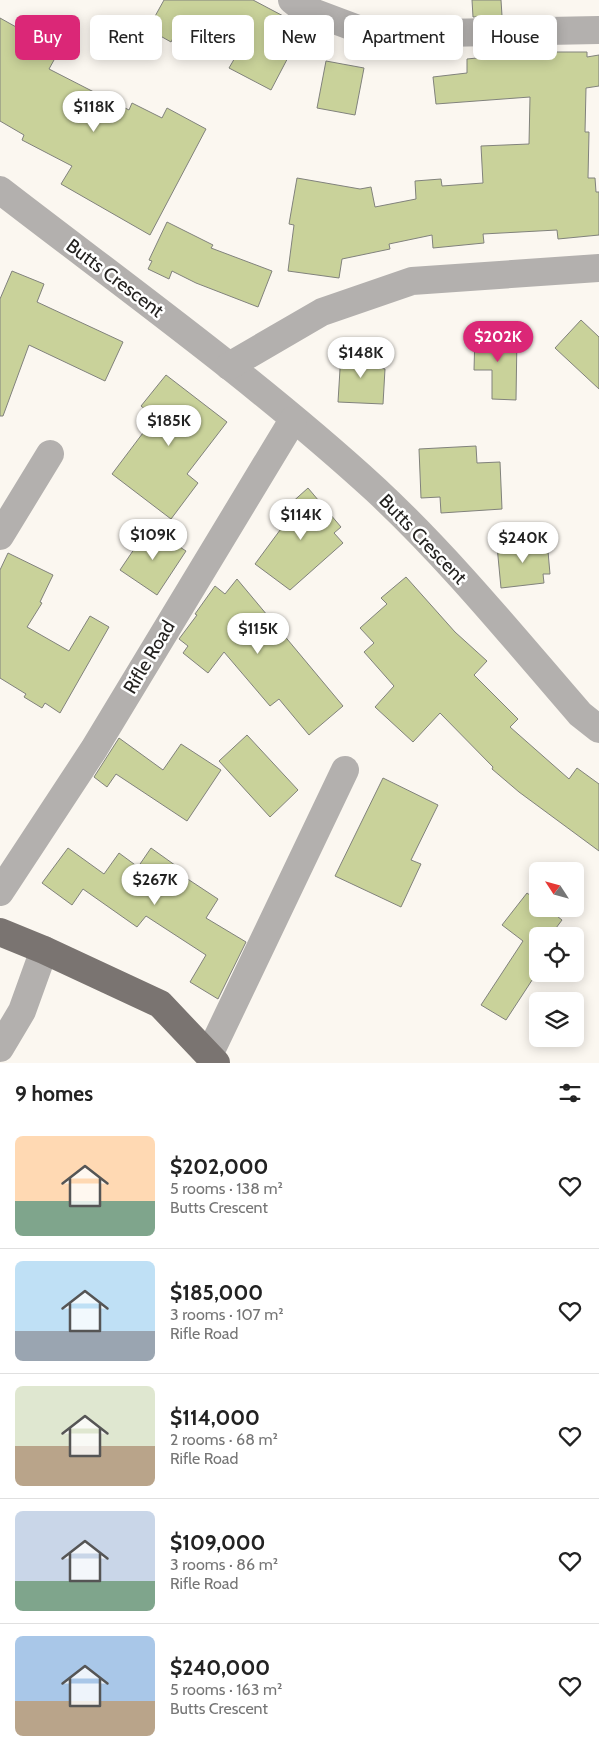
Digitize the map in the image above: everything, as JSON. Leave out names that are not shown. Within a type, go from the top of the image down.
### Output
[{"type":"main road","points":[[0,932],[44,950],[160,1004],[213,1059]]},
{"type":"street","points":[[292,0],[302,8],[361,30],[440,33],[599,30]]},
{"type":"street","name":"Butts Crescent","points":[[0,190],[229,366],[376,490],[453,567],[580,714],[599,729]]},
{"type":"street","points":[[229,366],[322,312],[412,281],[599,268]]},
{"type":"street","name":"Rifle Road","points":[[0,892],[94,749],[294,420]]},
{"type":"street","points":[[0,536],[50,454]]},
{"type":"street","points":[[213,1059],[345,770]]},
{"type":"street","points":[[0,1048],[22,1011],[44,950]]},
{"type":"building","points":[[164,0],[253,0],[281,15],[264,15],[264,60],[287,60],[271,90],[229,68],[234,60],[254,60],[254,15],[172,15],[171,42],[162,37],[162,15],[156,15]]},
{"type":"building","points":[[472,0],[501,0],[502,15],[473,15],[473,17]]},
{"type":"building","points":[[0,18],[15,26],[15,60],[54,60],[49,69],[129,110],[132,103],[162,118],[167,108],[206,129],[150,235],[61,184],[72,166],[22,140],[24,135],[0,121]]},
{"type":"building","points":[[557,52],[587,52],[587,57],[599,55],[599,86],[586,88],[585,132],[589,132],[588,178],[595,178],[596,192],[599,192],[599,235],[558,239],[557,230],[483,234],[484,243],[433,248],[432,235],[389,244],[390,249],[342,259],[339,278],[288,271],[294,225],[289,224],[297,178],[360,189],[371,187],[375,207],[416,199],[415,181],[441,179],[442,186],[483,183],[481,146],[529,144],[530,97],[436,104],[433,77],[467,73],[467,59],[557,60]]},
{"type":"building","points":[[326,61],[364,68],[355,115],[317,108]]},
{"type":"building","points":[[167,222],[213,245],[211,248],[272,271],[258,307],[196,283],[172,271],[169,279],[148,269],[152,261],[149,260]]},
{"type":"building","points":[[12,271],[44,284],[37,302],[123,342],[105,381],[29,345],[3,416],[0,416],[0,299]]},
{"type":"building","points":[[581,320],[599,337],[599,389],[555,348]]},
{"type":"building","points":[[475,334],[517,335],[516,400],[492,399],[492,370],[474,370]]},
{"type":"building","points":[[341,353],[382,354],[381,368],[385,369],[383,404],[338,402]]},
{"type":"building","points":[[166,375],[227,422],[187,474],[198,483],[171,519],[112,474],[155,417],[141,406]]},
{"type":"building","points":[[476,446],[477,463],[500,462],[502,509],[441,513],[440,497],[421,498],[419,449]]},
{"type":"building","points":[[308,488],[341,527],[334,533],[343,543],[290,590],[255,564],[286,522],[279,514]]},
{"type":"building","points":[[149,527],[186,551],[157,595],[120,570]]},
{"type":"building","points":[[547,540],[550,574],[543,574],[544,583],[501,588],[497,546]]},
{"type":"building","points":[[8,553],[53,575],[40,602],[42,603],[27,627],[69,651],[90,616],[109,627],[60,713],[45,703],[42,708],[24,697],[26,694],[0,678],[0,570]]},
{"type":"building","points":[[406,577],[455,632],[487,661],[474,675],[518,719],[510,727],[569,779],[577,768],[599,784],[599,851],[519,792],[492,769],[493,767],[440,713],[413,742],[375,707],[394,686],[364,652],[374,643],[360,628],[387,604],[381,598]]},
{"type":"building","points":[[237,579],[343,706],[309,735],[279,699],[270,706],[224,652],[208,673],[183,653],[188,646],[179,639],[215,586],[225,594]]},
{"type":"building","points":[[247,735],[298,790],[270,817],[219,761]]},
{"type":"building","points":[[119,738],[163,770],[181,744],[221,770],[187,821],[116,774],[107,787],[94,777]]},
{"type":"building","points":[[383,778],[438,805],[411,860],[421,864],[401,907],[335,876]]},
{"type":"building","points":[[68,848],[104,874],[119,853],[138,867],[151,848],[179,868],[177,872],[218,899],[206,918],[246,942],[218,999],[190,982],[206,955],[146,916],[137,927],[83,889],[72,905],[42,883]]},
{"type":"building","points":[[527,893],[529,894],[529,918],[559,918],[562,920],[557,927],[529,927],[529,982],[531,982],[506,1020],[481,1005],[523,941],[502,925]]}]
